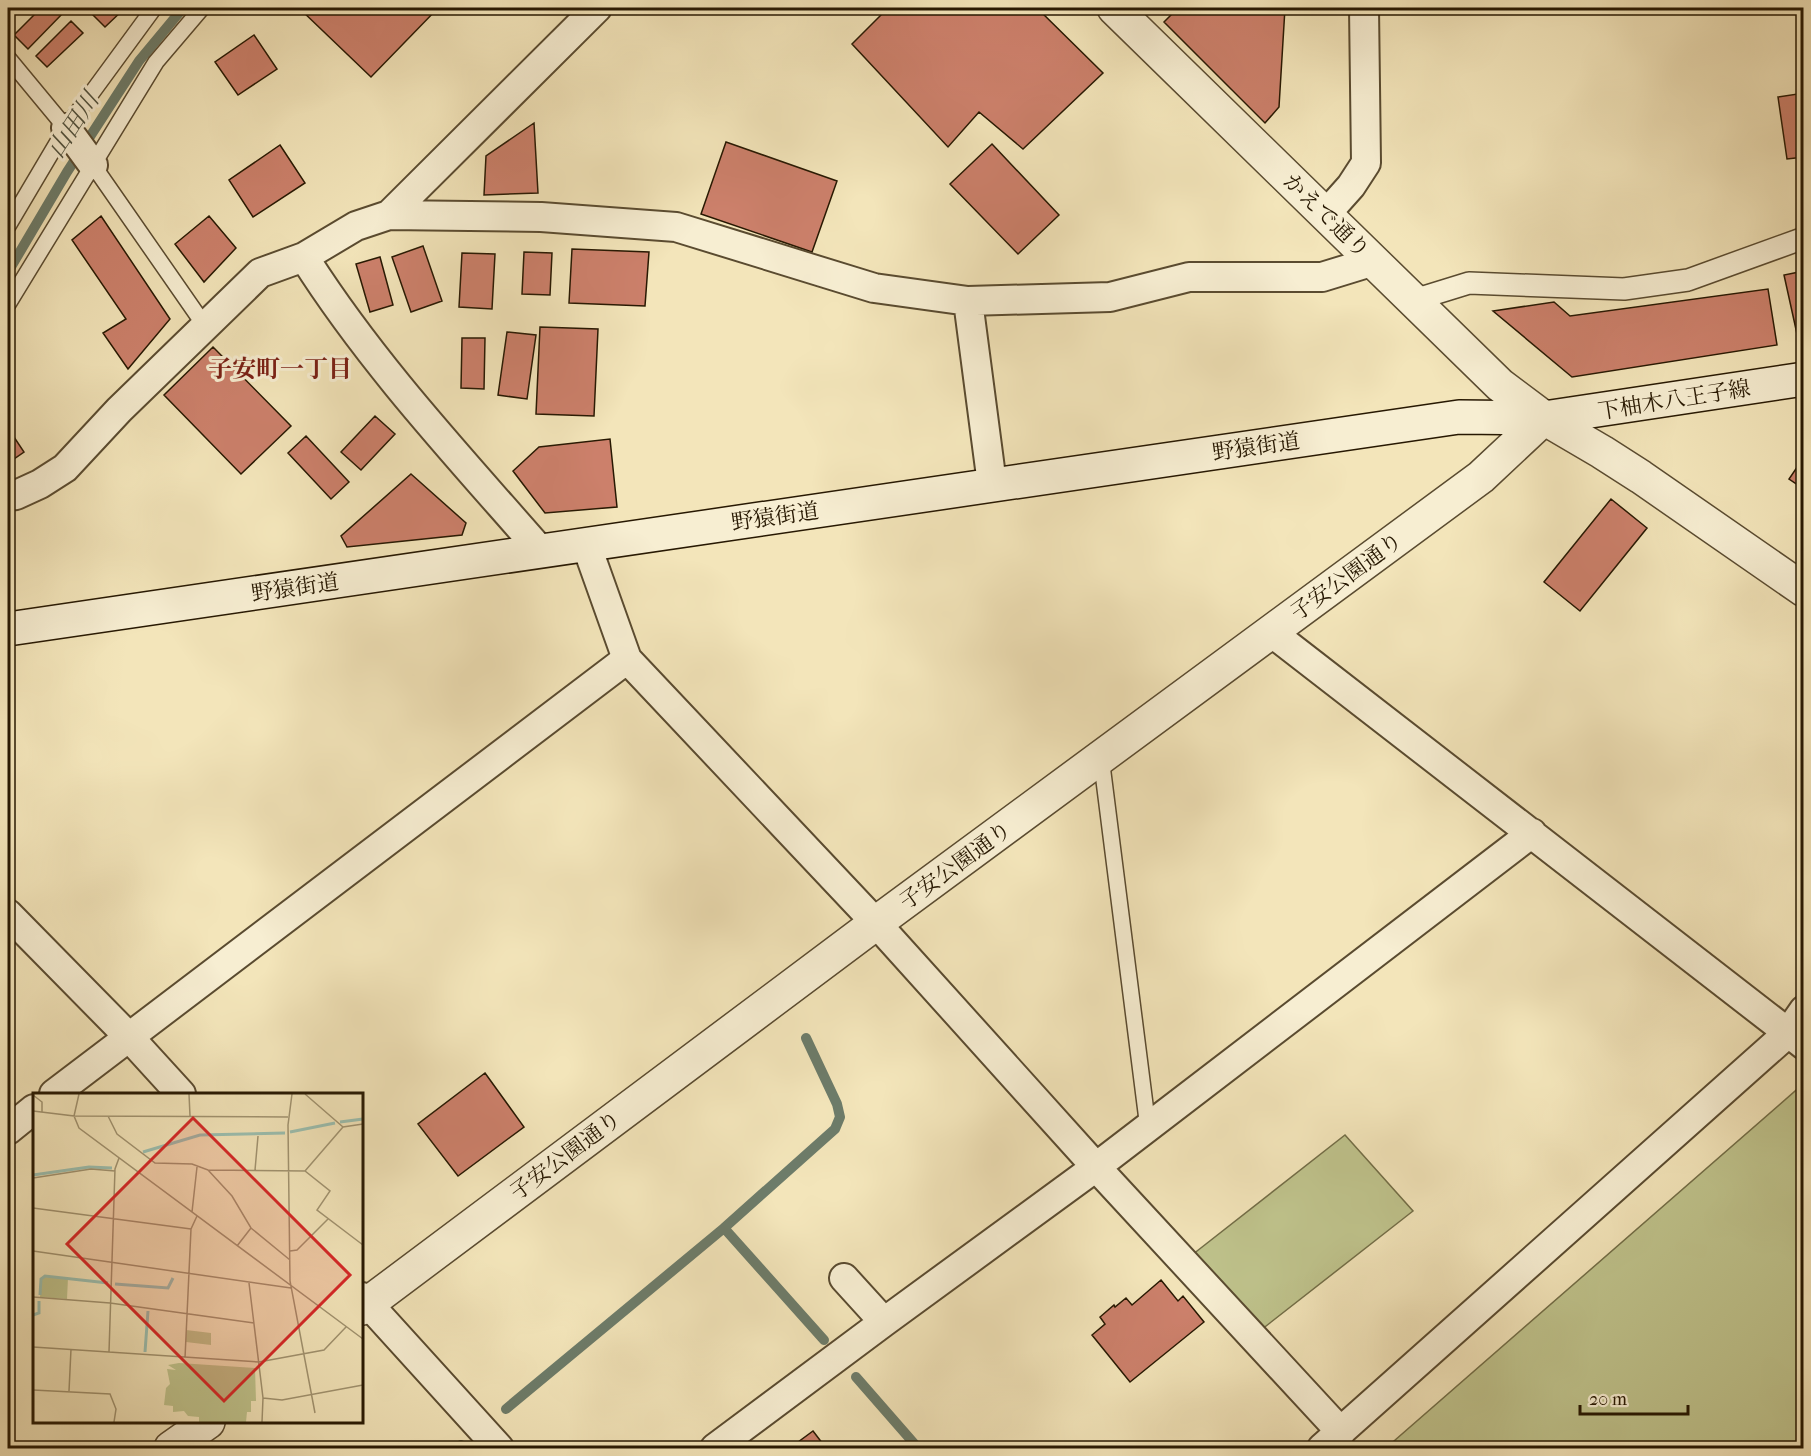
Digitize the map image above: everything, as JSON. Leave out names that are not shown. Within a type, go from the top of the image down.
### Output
[{"type":"street","points":[[389,215],[597,8]]},
{"type":"street","name":"かえで通り","points":[[1114,8],[1500,385],[1544,418],[1602,452],[1803,590]]},
{"type":"street","points":[[1326,214],[1351,186],[1366,163],[1364,8]]},
{"type":"street","points":[[8,496],[32,488],[65,468],[119,410],[260,273],[304,257],[356,226],[389,215],[541,217],[676,227],[874,288],[968,301],[1110,297],[1189,277],[1322,277],[1374,261]]},
{"type":"street","points":[[1414,300],[1469,283],[1624,289],[1688,280],[1803,238]]},
{"type":"street","points":[[304,257],[334,305],[379,362],[540,550]]},
{"type":"street","points":[[968,301],[992,484]]},
{"type":"street","name":"下柚木八王子線","points":[[1544,418],[1803,379]]},
{"type":"street","name":"野猿街道","points":[[8,629],[1459,417],[1544,418]]},
{"type":"street","name":"子安公園通り","points":[[363,1302],[1481,477],[1544,418]]},
{"type":"street","points":[[586,544],[627,659],[876,923],[1096,1167],[1331,1441],[1798,1029],[1532,833],[1271,632]]},
{"type":"street","points":[[57,1093],[627,659]]},
{"type":"street","points":[[715,1449],[1148,1128],[1532,833]]},
{"type":"street","points":[[8,914],[129,1037],[179,1093]]},
{"type":"street","points":[[8,1130],[33,1110]]},
{"type":"street","points":[[843,1278],[884,1322]]},
{"type":"street","points":[[363,1302],[499,1449]]},
{"type":"street","points":[[171,1449],[207,1423]]},
{"type":"lane","points":[[8,304],[79,146],[154,8]]},
{"type":"lane","points":[[8,226],[202,8]]},
{"type":"lane","points":[[8,58],[79,146],[205,326]]},
{"type":"lane","points":[[1101,757],[1148,1128]]},
{"type":"green space","points":[[1802,1085],[1803,1448],[1386,1448]]},
{"type":"green space","points":[[1345,1135],[1413,1211],[1252,1337],[1183,1262]]},
{"type":"building","points":[[41,8],[60,8],[64,12],[28,49],[14,35]]},
{"type":"building","points":[[86,8],[125,8],[105,27]]},
{"type":"building","points":[[299,8],[438,8],[371,77]]},
{"type":"building","points":[[888,8],[1037,8],[1103,73],[1023,149],[979,112],[948,147],[852,44]]},
{"type":"building","points":[[1178,8],[1285,8],[1279,107],[1265,123],[1164,22]]},
{"type":"building","points":[[71,21],[83,33],[47,67],[36,56]]},
{"type":"building","points":[[254,35],[277,69],[238,95],[215,62]]},
{"type":"building","points":[[1804,93],[1804,157],[1787,159],[1778,97]]},
{"type":"building","points":[[534,123],[538,193],[484,195],[486,156]]},
{"type":"building","points":[[726,142],[837,181],[812,252],[701,214]]},
{"type":"building","points":[[992,144],[1059,215],[1018,254],[950,184]]},
{"type":"building","points":[[280,145],[305,183],[253,217],[229,180]]},
{"type":"building","points":[[101,216],[170,319],[128,369],[103,333],[126,319],[72,240]]},
{"type":"building","points":[[209,216],[236,248],[204,282],[175,244]]},
{"type":"building","points":[[423,246],[442,301],[411,312],[392,257]]},
{"type":"building","points":[[572,249],[649,252],[645,306],[569,303]]},
{"type":"building","points":[[524,252],[552,253],[550,295],[522,294]]},
{"type":"building","points":[[462,253],[495,254],[492,309],[459,307]]},
{"type":"building","points":[[380,257],[393,305],[370,312],[356,264]]},
{"type":"building","points":[[1804,271],[1804,332],[1797,334],[1784,275]]},
{"type":"building","points":[[1768,289],[1777,345],[1572,377],[1493,311],[1554,302],[1570,316]]},
{"type":"building","points":[[540,327],[598,329],[594,416],[536,414]]},
{"type":"building","points":[[507,332],[536,335],[527,399],[498,395]]},
{"type":"building","points":[[462,338],[485,338],[484,389],[461,388]]},
{"type":"building","points":[[213,347],[291,426],[241,474],[164,395]]},
{"type":"building","points":[[375,416],[395,434],[361,470],[341,452]]},
{"type":"building","points":[[8,428],[24,452],[8,463]]},
{"type":"building","points":[[306,436],[349,482],[331,499],[288,453]]},
{"type":"building","points":[[610,439],[617,507],[545,513],[513,471],[539,447]]},
{"type":"building","points":[[1804,457],[1804,489],[1789,479]]},
{"type":"building","points":[[411,474],[466,523],[462,535],[347,547],[341,536]]},
{"type":"building","points":[[1611,499],[1647,528],[1580,611],[1544,582]]},
{"type":"building","points":[[485,1073],[524,1127],[458,1176],[418,1124]]},
{"type":"building","points":[[1161,1280],[1178,1301],[1183,1296],[1204,1322],[1130,1382],[1092,1335],[1105,1324],[1100,1317],[1114,1305],[1115,1307],[1126,1298],[1132,1305]]},
{"type":"building","points":[[813,1431],[826,1448],[790,1448]]},
{"type":"waterway","name":"山田川","points":[[8,272],[67,172],[139,61],[183,8]]},
{"type":"waterway","points":[[506,1409],[724,1228],[835,1129],[840,1117],[837,1104],[806,1038]]},
{"type":"waterway","points":[[724,1228],[824,1340]]},
{"type":"waterway","points":[[856,1377],[918,1448]]},
{"type":"waterway","points":[[456,1448],[461,1445]]},
{"type":"district","name":"子安町一丁目","points":[[280,369]]}]
